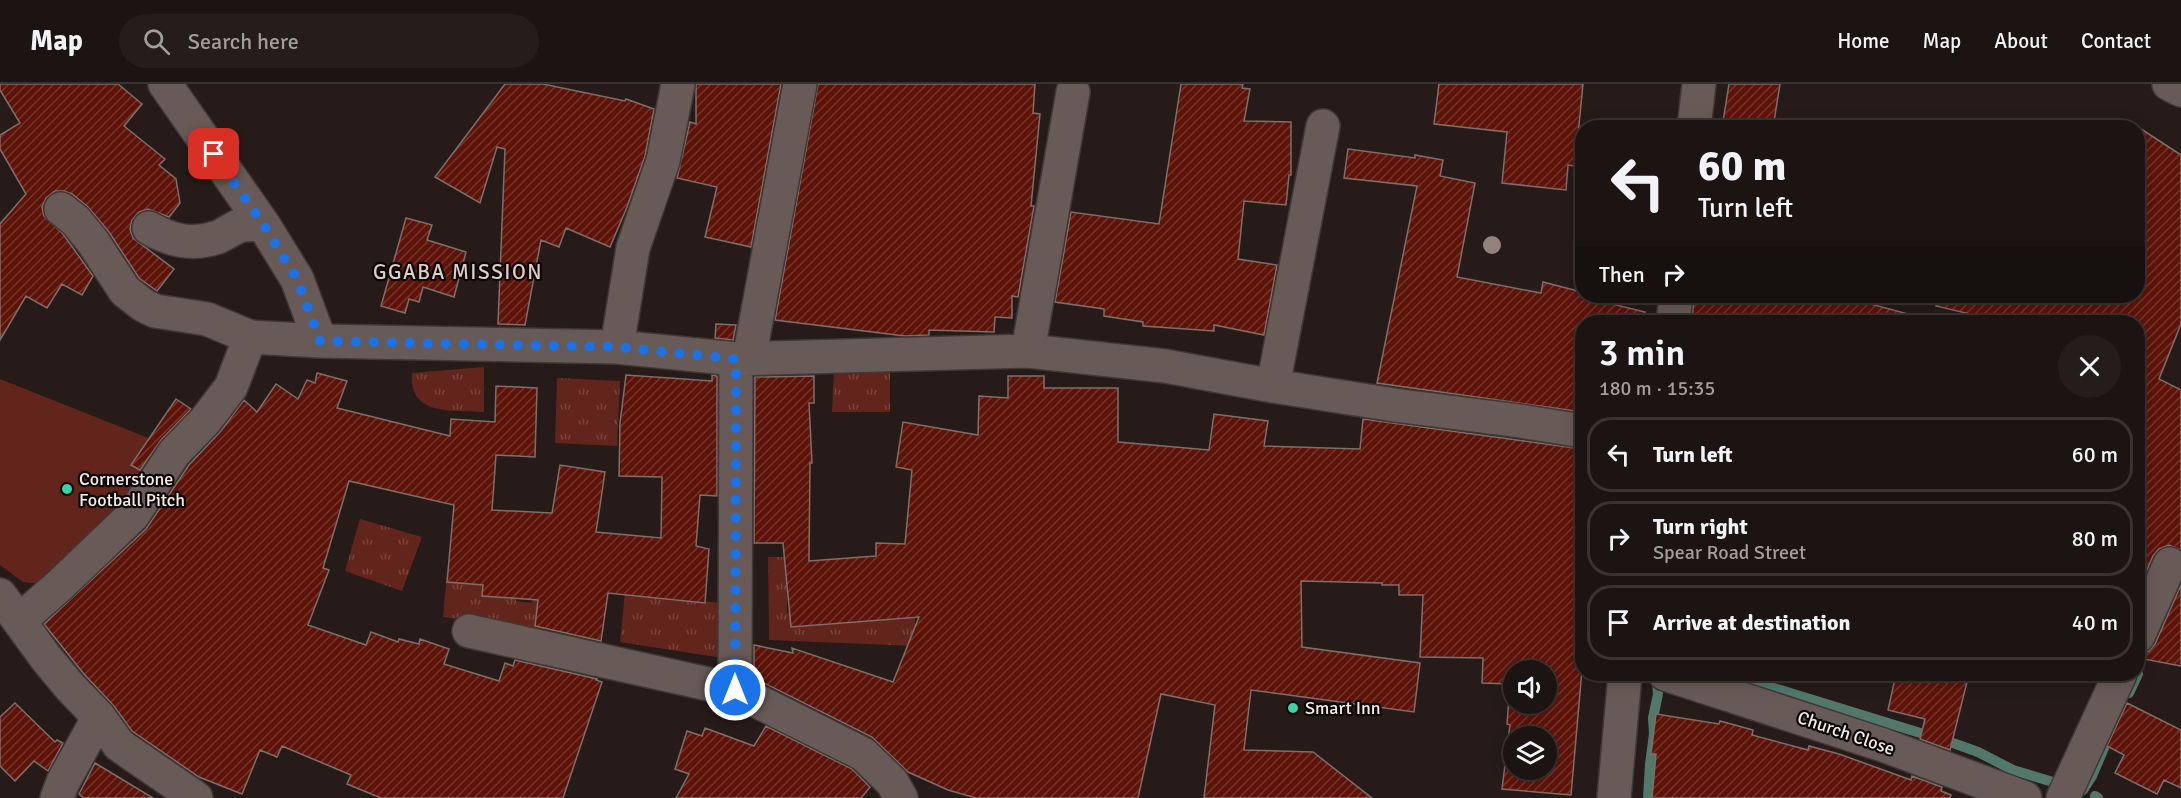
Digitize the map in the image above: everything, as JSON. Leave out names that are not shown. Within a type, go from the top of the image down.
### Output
[{"type":"street","points":[[165,84],[263,224],[297,279],[320,341]]},
{"type":"street","points":[[617,347],[633,248],[663,161],[678,84]]},
{"type":"street","points":[[735,690],[743,359],[800,84]]},
{"type":"street","points":[[1695,120],[1699,84]]},
{"type":"street","points":[[2169,84],[2181,90]]},
{"type":"street","points":[[1028,351],[1073,92]]},
{"type":"street","points":[[1273,386],[1323,126]]},
{"type":"street","points":[[61,209],[76,220],[125,291],[143,305],[155,311],[207,319],[250,337],[320,341],[617,347],[743,359],[1028,351],[1165,366],[1273,386],[1575,430]]},
{"type":"street","points":[[149,228],[179,242],[200,242],[218,237],[240,226],[263,224]]},
{"type":"street","points":[[19,621],[133,515],[174,453],[205,421],[231,387],[250,337]]},
{"type":"street","points":[[2145,620],[2170,564]]},
{"type":"street","points":[[0,595],[70,687],[99,717],[119,746],[196,798]]},
{"type":"street","points":[[469,631],[735,690],[863,754],[892,782],[900,798]]},
{"type":"street","points":[[1614,798],[1624,681]]},
{"type":"street","name":"Church Close","points":[[1686,681],[1883,745],[2025,798]]},
{"type":"street","points":[[2063,798],[2117,681]]},
{"type":"street","points":[[57,798],[63,782],[99,717]]},
{"type":"green space","points":[[484,367],[484,412],[435,408],[425,404],[417,397],[413,387],[412,373]]},
{"type":"green space","points":[[834,368],[890,371],[890,412],[832,412]]},
{"type":"green space","points":[[557,378],[620,381],[617,446],[555,443]]},
{"type":"green space","name":"Cornerstone Football Pitch","points":[[0,379],[166,445],[100,533],[41,584],[23,582],[0,565]]},
{"type":"green space","points":[[360,519],[422,537],[402,591],[345,571]]},
{"type":"green space","points":[[768,557],[787,557],[787,613],[822,613],[915,568],[915,646],[769,640]]},
{"type":"green space","points":[[447,575],[493,581],[517,594],[516,601],[532,603],[535,585],[549,587],[544,629],[443,617]]},
{"type":"green space","points":[[625,593],[730,604],[729,659],[620,642]]},
{"type":"building","points":[[0,84],[118,84],[142,104],[124,126],[165,159],[159,165],[176,179],[180,203],[169,217],[148,209],[139,212],[132,220],[130,229],[133,238],[174,269],[157,291],[139,278],[109,232],[88,207],[72,194],[55,191],[46,198],[42,207],[44,216],[63,234],[93,276],[82,295],[62,284],[47,308],[26,296],[0,340],[0,224],[26,194],[0,149],[0,135],[20,123],[0,90]]},
{"type":"building","points":[[505,84],[543,84],[625,101],[626,99],[654,109],[645,156],[610,247],[566,228],[559,247],[541,240],[525,325],[498,324],[505,149],[497,147],[480,203],[435,177]]},
{"type":"building","points":[[696,84],[781,84],[751,247],[705,237],[717,187],[677,178],[690,122],[696,124]]},
{"type":"building","points":[[818,84],[1035,84],[1033,113],[1040,114],[1031,206],[1034,206],[1018,297],[1012,296],[1012,318],[995,317],[994,332],[929,330],[929,335],[905,336],[775,320]]},
{"type":"building","points":[[1181,84],[1243,84],[1242,88],[1250,89],[1244,121],[1291,122],[1291,175],[1289,175],[1286,205],[1244,201],[1238,259],[1277,265],[1264,335],[1214,325],[1214,331],[1143,326],[1143,322],[1104,316],[1104,309],[1055,302],[1071,212],[1159,224]]},
{"type":"building","points":[[1439,84],[1583,84],[1579,120],[1575,120],[1575,166],[1568,165],[1566,190],[1502,183],[1507,132],[1434,124]]},
{"type":"building","points":[[1729,84],[1780,84],[1774,120],[1723,120]]},
{"type":"building","points":[[2145,132],[2181,155],[2181,324],[2159,379],[2181,390],[2181,550],[2169,545],[2159,549],[2153,556],[2145,575],[2145,315],[1974,315],[1936,306],[1937,303],[2145,303]]},
{"type":"building","points":[[1348,149],[1443,160],[1440,176],[1475,183],[1457,277],[1541,293],[1543,282],[1575,290],[1575,303],[1608,303],[1645,312],[1645,315],[1575,315],[1575,411],[1377,383],[1417,186],[1344,178]]},
{"type":"building","points":[[406,218],[432,225],[427,240],[466,252],[454,297],[423,287],[419,302],[409,299],[405,313],[381,306]]},
{"type":"building","points":[[1693,303],[1867,303],[1908,314],[1908,315],[1693,315]]},
{"type":"building","points":[[716,324],[736,325],[733,340],[715,338]]},
{"type":"building","points":[[317,373],[347,381],[337,408],[450,436],[451,419],[495,422],[496,386],[537,388],[535,457],[496,455],[492,510],[552,513],[560,465],[605,472],[596,532],[661,538],[662,477],[619,476],[620,423],[626,375],[712,381],[712,375],[717,376],[717,496],[700,495],[696,546],[709,549],[705,603],[608,593],[601,641],[535,626],[538,600],[482,596],[483,585],[447,582],[454,505],[349,481],[323,568],[329,570],[308,625],[366,645],[371,632],[398,642],[399,639],[419,644],[420,639],[449,649],[444,664],[499,681],[505,663],[513,666],[515,660],[602,682],[563,798],[381,798],[347,784],[351,775],[282,746],[277,757],[260,750],[242,794],[199,777],[132,731],[114,706],[84,674],[44,624],[146,529],[189,465],[220,432],[244,400],[257,412],[276,384],[298,399],[307,380],[315,383]]},
{"type":"building","points":[[814,376],[814,403],[809,403],[812,463],[810,463],[809,561],[876,556],[876,543],[905,544],[912,470],[896,467],[903,422],[978,435],[979,396],[1008,398],[1008,376],[1044,376],[1044,388],[1118,388],[1118,442],[1209,450],[1214,414],[1268,421],[1264,446],[1360,449],[1363,419],[1575,448],[1575,681],[1581,681],[1571,795],[1502,789],[1503,780],[1557,780],[1557,726],[1510,726],[1507,724],[1508,714],[1557,714],[1557,660],[1503,660],[1503,684],[1482,683],[1483,658],[1420,657],[1423,595],[1399,595],[1399,585],[1382,585],[1382,583],[1301,581],[1302,647],[1420,663],[1414,712],[1251,690],[1244,750],[1313,752],[1372,798],[1204,798],[1215,705],[1161,694],[1138,798],[976,798],[948,790],[908,772],[872,737],[754,678],[754,645],[793,653],[792,648],[893,682],[919,617],[791,627],[783,543],[754,543],[755,377]]},
{"type":"building","points":[[176,399],[191,409],[161,440],[140,470],[131,465]]},
{"type":"building","points":[[2181,585],[2181,666],[2145,659],[2145,652],[2155,644]]},
{"type":"building","points":[[1894,681],[1967,681],[1950,750],[1920,739],[1925,719],[1888,710]]},
{"type":"building","points":[[15,703],[55,742],[57,740],[63,743],[48,771],[34,761],[15,781],[0,766],[0,717]]},
{"type":"building","points":[[2127,703],[2181,730],[2181,788],[2164,780],[2157,794],[2115,773],[2124,755],[2107,746]]},
{"type":"building","points":[[1656,714],[1719,724],[1720,721],[1753,730],[1752,735],[1808,750],[1809,746],[1839,754],[1911,780],[1912,776],[1942,787],[1941,791],[1951,795],[1950,798],[1652,798],[1656,754],[1651,754]]},
{"type":"building","points":[[766,726],[852,769],[870,787],[861,798],[676,798],[689,774],[675,769],[687,731],[702,736],[705,728],[754,746]]},
{"type":"building","points":[[95,763],[153,798],[84,798],[79,794]]},
{"type":"waterway","points":[[1695,303],[1695,315]]},
{"type":"waterway","points":[[1648,798],[1654,734],[1653,718],[1658,694],[1657,681]]},
{"type":"waterway","points":[[1751,681],[1953,743],[1978,752],[2013,770],[2053,782]]},
{"type":"waterway","points":[[2129,693],[2135,681]]},
{"type":"waterway","points":[[2083,790],[2104,748]]},
{"type":"place","name":"Cornerstone Football Pitch","points":[[67,489]]},
{"type":"place","name":"Smart Inn","points":[[1293,708]]},
{"type":"district","name":"GGABA MISSION","points":[[458,272]]},
{"type":"route","points":[[214,154],[263,224],[297,279],[320,341],[617,347],[736,359],[735,690]]}]
